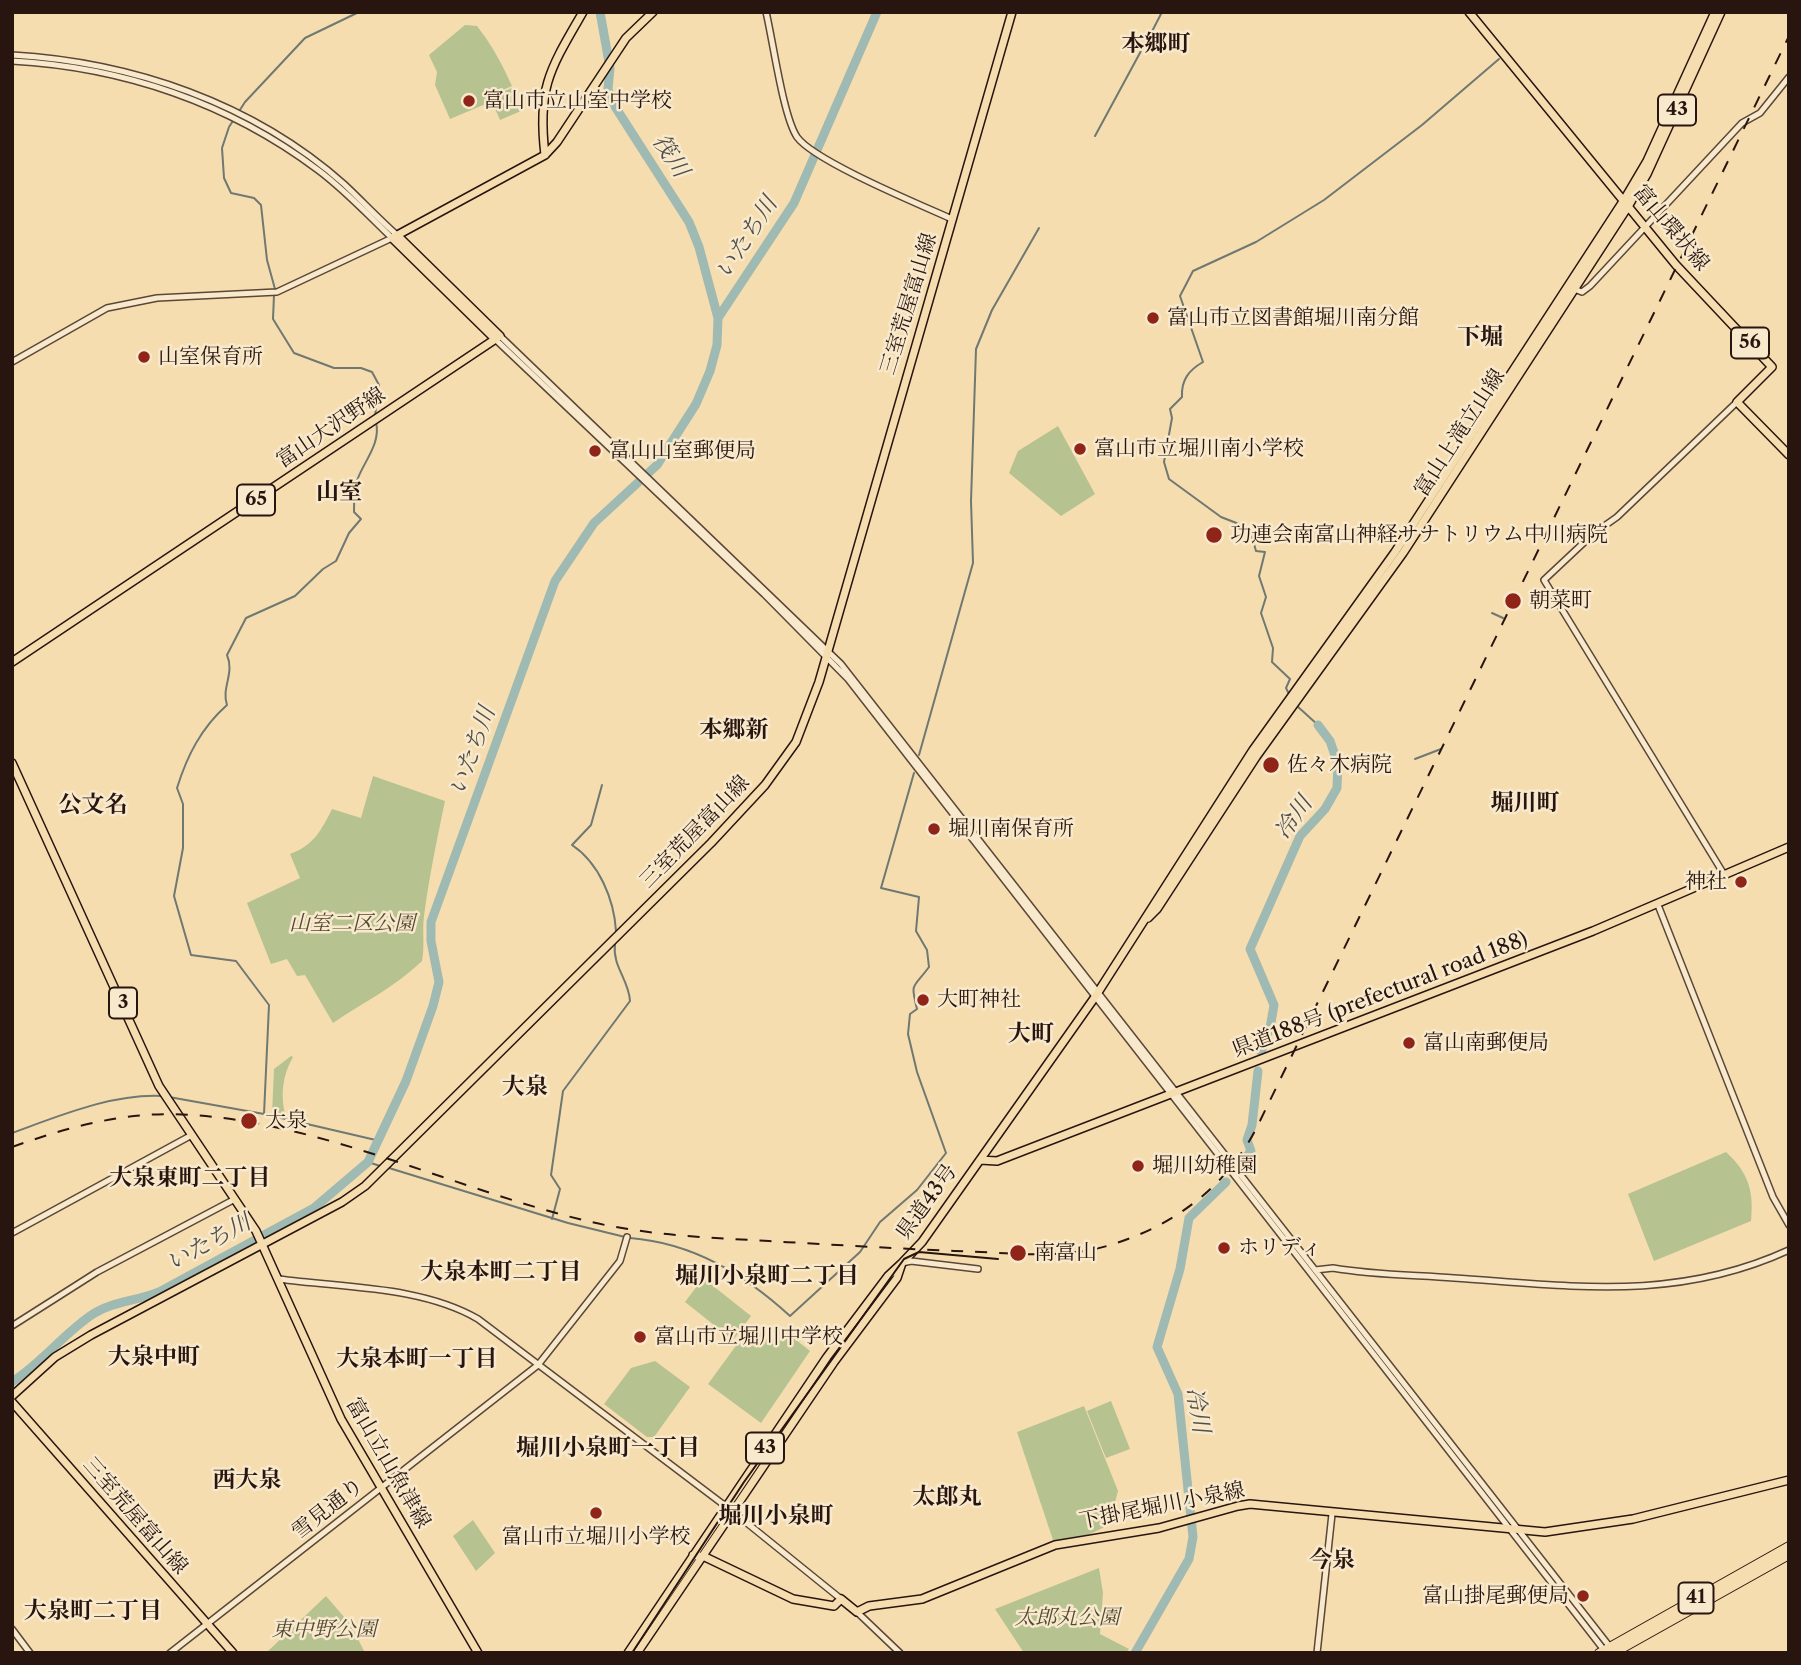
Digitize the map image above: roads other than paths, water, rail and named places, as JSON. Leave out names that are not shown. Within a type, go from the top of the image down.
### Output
[{"type":"highway","name":"41","points":[[1607,1651],[1789,1546]]},
{"type":"highway","name":"41","points":[[1607,1651],[1789,1555]]},
{"type":"main road","points":[[545,155],[543,121],[548,76],[555,57],[583,12]]},
{"type":"main road","points":[[497,338],[395,237],[545,155],[557,142],[626,38],[653,12]]},
{"type":"main road","name":"三室荒屋富山線","points":[[12,1396],[55,1357],[91,1335],[262,1242],[342,1202],[384,1169],[756,794],[796,742],[827,652],[1012,12]]},
{"type":"main road","name":"富山環状線","points":[[1469,12],[1676,265],[1772,367],[1737,402]]},
{"type":"main road","name":"富山上滝立山線","points":[[1627,202],[1715,12]]},
{"type":"main road","name":"富山上滝立山線","points":[[980,1160],[1096,995],[1253,750],[1395,552],[1647,174],[1721,12]]},
{"type":"main road","name":"富山大沢野線","points":[[12,662],[497,338]]},
{"type":"main road","points":[[1737,402],[1789,455]]},
{"type":"main road","name":"富山立山魚津線","points":[[12,763],[152,1073],[190,1136],[256,1231],[341,1419],[478,1653]]},
{"type":"main road","name":"県道188号 (prefectural road 188)","points":[[980,1160],[997,1161],[1251,1065],[1658,905],[1789,847]]},
{"type":"main road","name":"県道43号","points":[[902,1263],[922,1242],[980,1160]]},
{"type":"main road","name":"43","points":[[628,1653],[724,1506],[832,1350],[888,1276],[902,1263]]},
{"type":"main road","name":"43","points":[[637,1653],[834,1362],[897,1279],[902,1263]]},
{"type":"main road","name":"三室荒屋富山線","points":[[12,1402],[233,1653]]},
{"type":"main road","name":"下掛尾堀川小泉線","points":[[857,1612],[869,1606],[922,1599],[1055,1545],[1183,1521],[1224,1508],[1250,1504],[1332,1514],[1545,1532],[1633,1519],[1789,1480]]},
{"type":"main road","points":[[693,1555],[702,1556],[793,1599],[834,1606],[841,1599],[857,1612]]},
{"type":"street","points":[[766,12],[793,129],[808,148],[952,219]]},
{"type":"street","points":[[12,55],[107,67],[164,83],[218,103],[289,143],[321,166],[395,237]]},
{"type":"street","points":[[12,61],[83,68],[120,76],[215,109],[275,141],[316,169],[395,237]]},
{"type":"street","points":[[1572,287],[1583,292],[1587,289],[1742,123],[1760,113],[1789,77]]},
{"type":"street","points":[[12,362],[107,308],[156,298],[277,292],[395,237]]},
{"type":"street","points":[[497,338],[827,652],[1607,1651]]},
{"type":"street","points":[[1725,876],[1544,580],[1593,534],[1617,517],[1737,402]]},
{"type":"street","points":[[1658,905],[1766,1181],[1789,1226]]},
{"type":"street","points":[[1173,1093],[1315,1270],[1513,1530]]},
{"type":"street","points":[[12,1233],[190,1136]]},
{"type":"street","points":[[12,1326],[97,1272],[234,1199]]},
{"type":"street","name":"雪見通り","points":[[170,1653],[538,1364],[620,1262],[628,1237]]},
{"type":"street","points":[[1315,1270],[1333,1268],[1622,1289],[1703,1280],[1765,1262],[1789,1251]]},
{"type":"street","points":[[902,1263],[911,1261],[978,1269]]},
{"type":"street","points":[[279,1279],[425,1296],[478,1319],[732,1511],[841,1599]]},
{"type":"street","points":[[1317,1653],[1332,1514]]},
{"type":"street","points":[[857,1612],[900,1653]]},
{"type":"street","points":[[12,1629],[30,1653]]},
{"type":"waterway","points":[[275,289],[267,260],[261,205],[254,198],[231,193],[224,178],[222,148],[229,127],[245,102],[305,38],[359,12]]},
{"type":"waterway","name":"筏川","points":[[600,12],[610,68],[608,89],[614,105],[689,222],[699,247],[718,318]]},
{"type":"waterway","name":"いたち川","points":[[12,1382],[93,1314],[109,1306],[161,1291],[314,1208],[368,1162],[406,1081],[433,1006],[439,982],[431,941],[431,922],[555,581],[594,523],[657,465],[696,404],[710,371],[717,345],[718,318],[794,203],[877,12]]},
{"type":"waterway","points":[[1146,43],[1162,12]]},
{"type":"waterway","points":[[1095,136],[1141,51]]},
{"type":"waterway","points":[[1290,696],[1286,688],[1290,679],[1272,662],[1273,648],[1261,613],[1266,597],[1259,576],[1265,552],[1256,551],[1252,537],[1239,524],[1221,517],[1169,479],[1164,462],[1172,418],[1170,409],[1182,397],[1187,376],[1203,362],[1180,296],[1193,271],[1256,242],[1324,200],[1422,125],[1499,59]]},
{"type":"waterway","points":[[919,755],[973,563],[971,501],[976,349],[992,310],[1039,228]]},
{"type":"waterway","points":[[274,295],[273,319],[294,353],[334,368],[361,368],[372,372],[379,385],[375,416]]},
{"type":"waterway","points":[[264,1114],[269,1005],[236,961],[191,955],[174,896],[183,848],[183,804],[177,788],[196,743],[227,705],[230,668],[227,655],[246,618],[295,596],[323,569],[336,561],[349,533],[361,519],[354,512],[355,490],[374,444],[376,422]]},
{"type":"waterway","points":[[1492,613],[1503,618]]},
{"type":"waterway","points":[[1297,706],[1318,725]]},
{"type":"waterway","name":"冷川","points":[[1261,1052],[1270,1028],[1274,1005],[1250,949],[1300,836],[1325,809],[1337,788],[1338,764],[1330,741],[1318,725]]},
{"type":"waterway","points":[[1415,759],[1441,749]]},
{"type":"waterway","points":[[630,1238],[675,1246],[716,1263],[736,1274],[790,1316],[860,1252],[880,1222],[917,1190],[946,1153],[917,1072],[908,1034],[910,1014],[917,1009],[914,986],[929,967],[927,950],[916,931],[919,897],[881,888],[914,773]]},
{"type":"waterway","points":[[602,785],[591,825],[572,845],[590,862],[603,883],[612,907],[616,931]]},
{"type":"waterway","points":[[552,1219],[560,1189],[551,1175],[563,1091],[630,1001],[616,959],[615,944]]},
{"type":"waterway","name":"冷川","points":[[1242,1163],[1251,1151],[1247,1140],[1252,1125],[1258,1071]]},
{"type":"waterway","points":[[12,1133],[106,1102],[163,1096]]},
{"type":"waterway","points":[[169,1097],[264,1114],[380,1141]]},
{"type":"waterway","points":[[368,1162],[380,1166]]},
{"type":"waterway","points":[[389,1168],[568,1223],[625,1237]]},
{"type":"waterway","name":"冷川","points":[[1135,1653],[1189,1559],[1193,1537],[1178,1394],[1157,1347],[1180,1269],[1189,1218],[1226,1182]]},
{"type":"tram line","points":[[632,1653],[744,1482],[904,1259],[919,1252],[998,1259]]},
{"type":"railway","points":[[12,1147],[56,1132],[124,1117],[170,1114],[243,1121],[342,1144],[489,1193],[587,1221],[648,1232],[730,1239],[1051,1254],[1107,1246],[1154,1228],[1175,1216],[1195,1202],[1230,1169],[1257,1127],[1789,36]]},
{"type":"place","name":"富山市立山室中学校","points":[[469,101]]},
{"type":"place","name":"富山市立図書館堀川南分館","points":[[1153,318]]},
{"type":"place","name":"山室保育所","points":[[144,357]]},
{"type":"place","name":"富山市立堀川南小学校","points":[[1080,449]]},
{"type":"place","name":"富山山室郵便局","points":[[595,451]]},
{"type":"place","name":"功連会南富山神経サナトリウム中川病院","points":[[1214,535]]},
{"type":"place","name":"朝菜町","points":[[1513,601]]},
{"type":"place","name":"佐々木病院","points":[[1271,765]]},
{"type":"place","name":"堀川南保育所","points":[[934,829]]},
{"type":"place","name":"神社","points":[[1741,882]]},
{"type":"place","name":"大町神社","points":[[923,1000]]},
{"type":"place","name":"富山南郵便局","points":[[1409,1043]]},
{"type":"place","name":"大泉","points":[[249,1121]]},
{"type":"place","name":"堀川幼稚園","points":[[1138,1166]]},
{"type":"place","name":"ホリディ","points":[[1224,1248]]},
{"type":"place","name":"南富山","points":[[1018,1253]]},
{"type":"place","name":"富山市立堀川中学校","points":[[640,1337]]},
{"type":"place","name":"富山市立堀川小学校","points":[[596,1513]]},
{"type":"place","name":"富山掛尾郵便局","points":[[1583,1596]]},
{"type":"district","name":"本郷町","points":[[1156,44]]},
{"type":"district","name":"下堀","points":[[1480,337]]},
{"type":"district","name":"山室","points":[[339,492]]},
{"type":"district","name":"本郷新","points":[[734,730]]},
{"type":"district","name":"堀川町","points":[[1525,803]]},
{"type":"district","name":"公文名","points":[[93,805]]},
{"type":"district","name":"大町","points":[[1031,1034]]},
{"type":"district","name":"大泉","points":[[525,1087]]},
{"type":"district","name":"大泉東町二丁目","points":[[190,1178]]},
{"type":"district","name":"大泉本町二丁目","points":[[501,1272]]},
{"type":"district","name":"堀川小泉町二丁目","points":[[767,1276]]},
{"type":"district","name":"大泉中町","points":[[154,1357]]},
{"type":"district","name":"大泉本町一丁目","points":[[417,1359]]},
{"type":"district","name":"堀川小泉町一丁目","points":[[608,1448]]},
{"type":"district","name":"西大泉","points":[[247,1480]]},
{"type":"district","name":"太郎丸","points":[[947,1497]]},
{"type":"district","name":"堀川小泉町","points":[[776,1516]]},
{"type":"district","name":"今泉","points":[[1332,1560]]},
{"type":"district","name":"大泉町二丁目","points":[[93,1611]]},
{"type":"park label","name":"山室二区公園","points":[[352,924]]},
{"type":"park label","name":"太郎丸公園","points":[[1067,1618]]},
{"type":"park label","name":"東中野公園","points":[[324,1630]]}]
